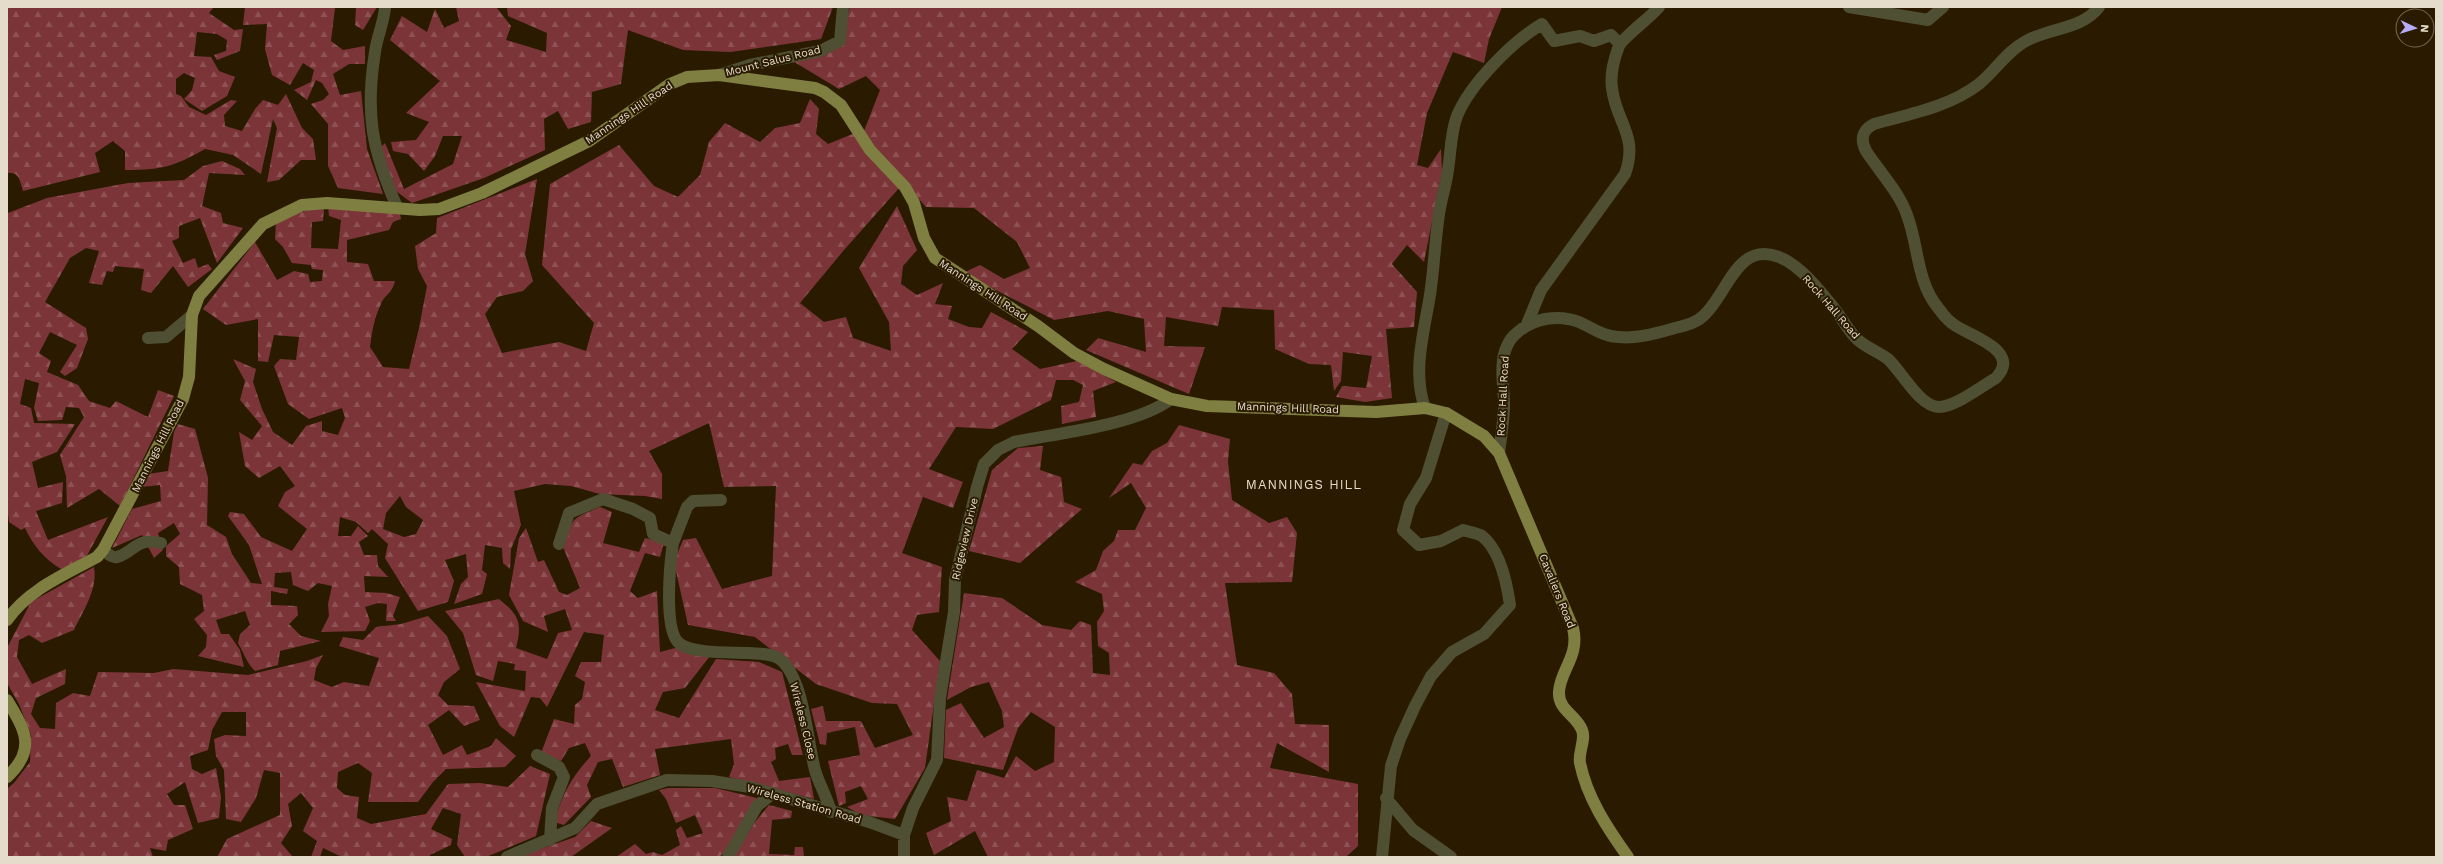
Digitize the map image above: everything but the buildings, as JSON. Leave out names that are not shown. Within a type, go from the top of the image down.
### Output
[{"type":"main road","name":"Mannings Hill Road","points":[[7,620],[18,605],[31,594],[97,557],[103,550],[183,399],[189,377],[192,315],[199,296],[264,224],[302,205],[327,202],[420,210],[439,209],[482,193],[590,141],[670,84],[687,77],[719,75],[816,88],[824,92],[841,105],[870,150],[905,187],[914,203],[924,238],[935,258],[1038,326],[1074,353],[1104,369],[1171,399],[1207,406],[1376,412],[1426,408],[1446,413],[1484,436],[1499,453]]},
{"type":"main road","name":"Cavaliers Road","points":[[1499,453],[1576,638],[1559,691],[1561,705],[1582,729],[1583,737],[1580,749],[1581,766],[1600,819],[1628,857]]},
{"type":"main road","points":[[7,700],[24,728],[26,748],[18,766],[7,777]]},
{"type":"street","points":[[386,7],[384,21],[375,50],[370,121],[382,174],[397,207]]},
{"type":"street","name":"Mount Salus Road","points":[[719,75],[750,65],[820,51],[840,41],[844,7]]},
{"type":"street","points":[[1528,324],[1541,290],[1625,174],[1631,159],[1630,143],[1612,89],[1613,68],[1620,44],[1651,17],[1659,7]]},
{"type":"street","points":[[1849,7],[1928,20],[1943,7]]},
{"type":"street","name":"Rock Hall Road","points":[[1499,453],[1504,410],[1503,361],[1507,346],[1528,324],[1554,317],[1576,321],[1603,333],[1619,338],[1660,333],[1680,327],[1701,319],[1714,304],[1735,270],[1744,260],[1757,255],[1778,256],[1793,265],[1834,307],[1857,339],[1886,358],[1899,370],[1921,400],[1931,406],[1940,407],[1952,404],[1996,378],[2002,372],[2002,357],[1996,349],[1957,326],[1937,307],[1920,272],[1907,213],[1866,151],[1862,143],[1862,135],[1867,128],[1874,124],[1934,108],[1960,97],[1980,83],[1994,67],[2024,42],[2081,22],[2095,13],[2099,7]]},
{"type":"street","points":[[1426,408],[1420,395],[1421,344],[1430,296],[1439,214],[1448,175],[1451,146],[1457,117],[1468,96],[1512,46],[1542,24],[1554,41],[1580,36],[1594,41],[1610,35],[1620,44]]},
{"type":"street","points":[[148,338],[166,337],[192,315]]},
{"type":"street","name":"Ridgeview Drive","points":[[904,857],[904,835],[913,808],[937,760],[940,698],[954,612],[955,580],[984,464],[998,450],[1014,442],[1138,416],[1160,407],[1171,399]]},
{"type":"street","points":[[1382,857],[1386,798],[1391,766],[1400,739],[1431,676],[1452,652],[1484,634],[1510,605],[1507,584],[1499,559],[1482,536],[1464,530],[1441,541],[1419,545],[1402,530],[1410,504],[1426,478],[1446,413]]},
{"type":"street","points":[[559,544],[569,513],[604,499],[633,509],[650,518],[653,534],[673,543]]},
{"type":"street","name":"Wireless Close","points":[[721,500],[693,501],[687,507],[673,543],[670,577],[670,620],[673,635],[680,644],[697,649],[770,655],[781,660],[791,673],[797,688],[815,771],[828,798],[831,812]]},
{"type":"street","points":[[103,550],[111,556],[117,557],[136,545],[150,541],[161,543]]},
{"type":"street","points":[[537,755],[559,767],[564,777],[552,808],[550,840]]},
{"type":"street","name":"Wireless Station Road","points":[[507,857],[550,840],[575,828],[597,804],[666,780],[712,781],[773,793],[831,812],[869,822],[904,835]]},
{"type":"street","points":[[728,857],[757,806],[773,793]]},
{"type":"street","points":[[1386,798],[1413,830],[1451,857]]},
{"type":"green space","points":[[7,7],[214,7],[209,13],[234,30],[243,29],[240,51],[217,60],[214,55],[226,51],[227,40],[217,34],[197,32],[194,56],[211,57],[219,71],[235,77],[227,96],[202,111],[184,99],[192,90],[195,78],[184,73],[176,79],[176,94],[181,96],[189,107],[206,115],[231,100],[237,101],[224,115],[225,126],[242,131],[255,109],[263,100],[278,105],[286,94],[302,128],[313,139],[316,160],[301,160],[279,180],[267,182],[277,128],[273,119],[261,174],[233,155],[205,149],[175,164],[158,168],[125,170],[125,151],[113,141],[95,153],[100,172],[23,191],[17,175],[7,173]]},
{"type":"green space","points":[[245,7],[377,7],[363,30],[355,25],[356,8],[335,8],[331,41],[343,50],[365,46],[365,64],[349,64],[333,74],[340,95],[361,91],[367,149],[383,194],[338,188],[328,166],[328,124],[311,104],[323,100],[329,94],[322,83],[316,80],[307,100],[294,90],[311,82],[314,70],[303,63],[290,85],[272,75],[265,49],[267,24],[243,25]]},
{"type":"green space","points":[[456,7],[496,7],[511,26],[506,40],[546,52],[547,33],[508,16],[507,7],[833,7],[821,39],[730,52],[683,50],[628,30],[621,84],[592,92],[591,122],[568,129],[558,111],[544,119],[545,150],[484,178],[412,203],[392,188],[380,148],[385,143],[404,189],[453,164],[462,136],[443,136],[435,156],[424,171],[408,154],[393,151],[391,142],[416,140],[429,122],[406,113],[440,81],[390,40],[402,16],[427,32],[435,9],[444,28],[459,21]]},
{"type":"green space","points":[[850,7],[1502,7],[1489,39],[1484,63],[1453,52],[1427,113],[1417,165],[1428,168],[1441,149],[1442,172],[1424,262],[1407,245],[1392,264],[1417,292],[1414,327],[1386,329],[1392,398],[1365,402],[1336,397],[1342,386],[1366,388],[1372,356],[1343,352],[1341,381],[1334,391],[1331,365],[1309,364],[1275,349],[1274,310],[1222,307],[1218,326],[1166,317],[1164,346],[1205,347],[1189,394],[1086,350],[1098,338],[1146,352],[1144,319],[1108,311],[1054,320],[963,273],[980,265],[1004,279],[1030,268],[1017,242],[974,208],[926,207],[869,142],[864,131],[880,90],[866,76],[839,89],[791,60],[840,41]]},
{"type":"green space","points":[[810,99],[819,109],[816,134],[828,144],[855,133],[900,187],[844,250],[800,303],[824,322],[846,317],[853,338],[891,351],[889,322],[859,268],[897,206],[917,250],[903,266],[901,284],[917,295],[943,283],[935,304],[952,306],[948,319],[969,327],[982,328],[991,312],[1028,332],[1012,349],[1040,369],[1077,361],[1116,382],[1093,391],[1096,417],[1062,424],[1061,406],[1079,402],[1083,385],[1073,380],[1056,380],[1051,400],[993,429],[956,427],[929,469],[963,482],[953,508],[923,497],[902,553],[942,567],[939,612],[917,615],[912,630],[940,661],[925,768],[895,819],[861,815],[847,807],[868,799],[861,786],[845,792],[846,803],[839,806],[828,761],[860,755],[855,727],[827,733],[826,745],[820,744],[811,709],[823,706],[826,721],[861,721],[875,748],[913,735],[897,704],[872,703],[816,684],[755,637],[688,625],[674,562],[683,540],[696,538],[722,589],[772,576],[776,486],[724,487],[709,423],[649,451],[662,474],[662,499],[645,496],[600,494],[571,486],[545,484],[514,491],[521,525],[511,549],[510,569],[503,563],[502,548],[485,545],[482,570],[487,574],[482,594],[454,604],[461,584],[468,577],[466,554],[445,560],[454,581],[448,602],[418,611],[385,558],[388,544],[372,529],[368,533],[356,522],[340,517],[338,536],[351,536],[358,526],[368,536],[359,542],[364,555],[377,555],[378,566],[388,577],[364,576],[365,592],[386,593],[400,597],[393,616],[396,621],[386,621],[387,604],[378,603],[365,607],[370,621],[365,631],[321,632],[329,616],[328,604],[332,586],[318,583],[308,591],[293,585],[291,572],[275,573],[274,587],[288,589],[287,594],[271,591],[271,605],[297,606],[298,615],[289,624],[301,636],[321,641],[280,651],[278,665],[255,671],[247,661],[238,643],[240,634],[250,625],[245,611],[216,620],[221,634],[229,634],[240,650],[244,667],[198,656],[206,647],[207,635],[194,619],[204,611],[202,595],[180,584],[179,567],[166,556],[166,546],[180,534],[174,523],[158,533],[163,550],[154,558],[142,535],[112,548],[132,509],[161,501],[160,485],[141,487],[148,474],[168,471],[174,432],[178,424],[195,429],[208,478],[207,525],[226,537],[232,554],[251,583],[262,584],[249,545],[228,516],[230,512],[244,514],[261,537],[292,551],[307,529],[278,506],[285,492],[295,486],[280,466],[259,478],[245,466],[239,432],[252,440],[262,426],[240,400],[245,381],[233,359],[256,369],[253,382],[262,409],[273,432],[292,445],[306,426],[322,421],[322,431],[338,435],[345,418],[342,408],[309,419],[288,404],[274,366],[280,359],[296,360],[299,337],[274,335],[268,362],[258,361],[258,319],[226,325],[203,309],[255,242],[277,280],[294,271],[308,274],[310,282],[322,281],[323,270],[312,269],[311,265],[292,263],[283,247],[275,239],[276,222],[312,208],[324,208],[323,221],[312,222],[311,248],[338,249],[341,220],[329,216],[328,206],[400,214],[401,219],[393,222],[389,230],[347,240],[347,262],[368,264],[374,281],[395,281],[392,289],[379,309],[370,347],[383,367],[409,369],[427,286],[418,269],[415,246],[436,233],[437,218],[537,179],[525,254],[533,281],[523,291],[497,297],[485,314],[502,353],[559,342],[586,351],[594,323],[542,265],[550,184],[619,145],[654,186],[678,197],[700,175],[709,142],[725,123],[760,142],[775,128],[800,123]],"holes":[[[400,496],[406,507],[423,520],[416,534],[404,537],[383,529],[386,513]]]},
{"type":"green space","points":[[222,161],[240,169],[245,175],[209,173],[202,206],[221,213],[223,223],[243,228],[217,263],[200,218],[179,226],[179,238],[172,241],[183,263],[195,258],[198,268],[208,264],[212,269],[188,287],[173,266],[151,293],[141,290],[144,269],[115,266],[113,272],[107,271],[102,285],[89,283],[99,251],[86,248],[70,258],[45,302],[86,328],[88,339],[77,368],[65,376],[60,372],[77,345],[50,332],[39,353],[51,361],[47,372],[78,385],[89,401],[110,408],[116,401],[148,417],[158,390],[174,396],[120,506],[99,489],[67,508],[66,476],[60,455],[84,417],[79,408],[66,407],[62,420],[38,421],[34,408],[39,383],[25,379],[20,404],[31,408],[34,423],[75,424],[57,452],[32,462],[38,488],[63,482],[62,503],[36,511],[48,540],[108,517],[84,561],[61,569],[49,561],[40,551],[25,528],[21,530],[9,522],[7,505],[8,213],[47,198],[128,183],[184,180],[203,166]]},
{"type":"green space","points":[[1179,425],[1230,439],[1228,462],[1232,500],[1269,523],[1287,517],[1297,533],[1292,582],[1225,583],[1237,665],[1274,673],[1292,694],[1295,724],[1329,725],[1329,772],[1277,743],[1270,768],[1358,784],[1358,846],[1346,857],[988,857],[975,831],[934,855],[926,833],[951,821],[947,797],[967,801],[977,770],[1004,778],[1016,756],[1035,771],[1054,762],[1055,727],[1031,712],[1018,728],[1003,770],[944,758],[946,710],[961,703],[984,738],[1004,727],[1002,711],[989,682],[971,687],[947,700],[964,593],[1002,598],[1042,625],[1071,630],[1080,621],[1091,625],[1093,673],[1110,675],[1109,653],[1098,646],[1097,622],[1104,611],[1102,594],[1075,582],[1096,570],[1103,551],[1114,541],[1118,530],[1135,530],[1146,508],[1131,483],[1109,498],[1133,463],[1142,465],[1152,451],[1167,443]]},
{"type":"green space","points":[[1043,446],[1040,470],[1061,477],[1064,502],[1082,509],[1020,563],[969,551],[992,470],[1018,448]]},
{"type":"green space","points":[[600,507],[612,512],[603,543],[639,552],[645,538],[664,543],[660,557],[645,553],[630,591],[638,598],[657,591],[660,652],[679,647],[710,656],[685,688],[663,692],[655,710],[679,718],[716,659],[759,662],[782,672],[803,755],[792,755],[788,744],[775,748],[776,759],[771,762],[779,781],[810,777],[814,799],[729,777],[734,764],[731,739],[655,749],[660,775],[623,787],[612,759],[598,762],[587,785],[591,797],[564,825],[554,822],[568,786],[591,756],[585,743],[569,748],[561,761],[541,753],[554,719],[574,724],[575,705],[582,699],[585,682],[575,676],[581,662],[601,662],[604,635],[584,632],[547,707],[540,698],[531,697],[514,737],[500,726],[476,682],[525,691],[526,671],[514,670],[515,664],[498,661],[493,681],[476,675],[463,633],[445,611],[499,599],[511,610],[518,620],[519,632],[516,648],[547,659],[558,633],[572,630],[565,609],[544,616],[548,632],[523,621],[509,595],[519,538],[526,528],[538,562],[544,560],[559,592],[567,595],[580,588],[563,547],[568,530],[578,517]]},
{"type":"green space","points":[[94,567],[95,575],[92,592],[74,630],[42,643],[29,635],[19,640],[17,657],[32,684],[66,669],[65,684],[36,698],[31,714],[40,728],[55,729],[56,703],[73,693],[90,696],[98,672],[154,673],[173,669],[248,675],[307,661],[323,655],[316,668],[314,680],[332,687],[344,682],[369,686],[379,658],[339,646],[343,637],[363,640],[376,627],[401,624],[428,616],[447,636],[460,669],[444,682],[438,695],[448,705],[474,706],[480,720],[464,726],[449,710],[428,725],[443,755],[462,745],[467,755],[491,746],[496,738],[516,756],[505,767],[446,769],[433,782],[418,802],[368,802],[372,773],[358,763],[338,772],[337,788],[345,795],[359,797],[357,818],[371,824],[426,814],[448,784],[480,783],[508,787],[530,766],[550,774],[536,836],[486,857],[465,857],[457,845],[461,814],[443,808],[431,829],[452,839],[451,845],[430,855],[430,857],[342,857],[323,848],[320,857],[311,857],[317,841],[303,831],[313,808],[301,793],[288,804],[292,826],[281,843],[293,857],[217,857],[227,839],[280,815],[280,773],[264,770],[256,798],[241,822],[226,819],[224,770],[216,756],[214,739],[225,735],[246,736],[246,712],[222,712],[212,730],[208,750],[190,756],[192,769],[202,774],[216,768],[221,797],[219,818],[198,823],[185,782],[167,794],[174,805],[185,805],[193,829],[168,840],[166,851],[150,848],[153,857],[7,857],[7,789],[14,783],[30,762],[31,735],[19,704],[7,683],[8,646],[31,602]]},
{"type":"green space","points":[[668,788],[715,788],[757,798],[725,852],[719,857],[616,857],[635,844],[646,854],[653,852],[662,855],[680,845],[676,830],[681,826],[687,838],[703,833],[695,815],[676,823],[666,799],[659,790]]},
{"type":"green space","points":[[769,805],[792,811],[791,818],[772,820],[769,854],[794,855],[795,847],[803,847],[804,857],[734,857],[755,822]]},
{"type":"green space","points":[[591,821],[612,828],[571,857],[517,857],[575,837]]},
{"type":"district","name":"MANNINGS HILL","points":[[1304,484]]}]
